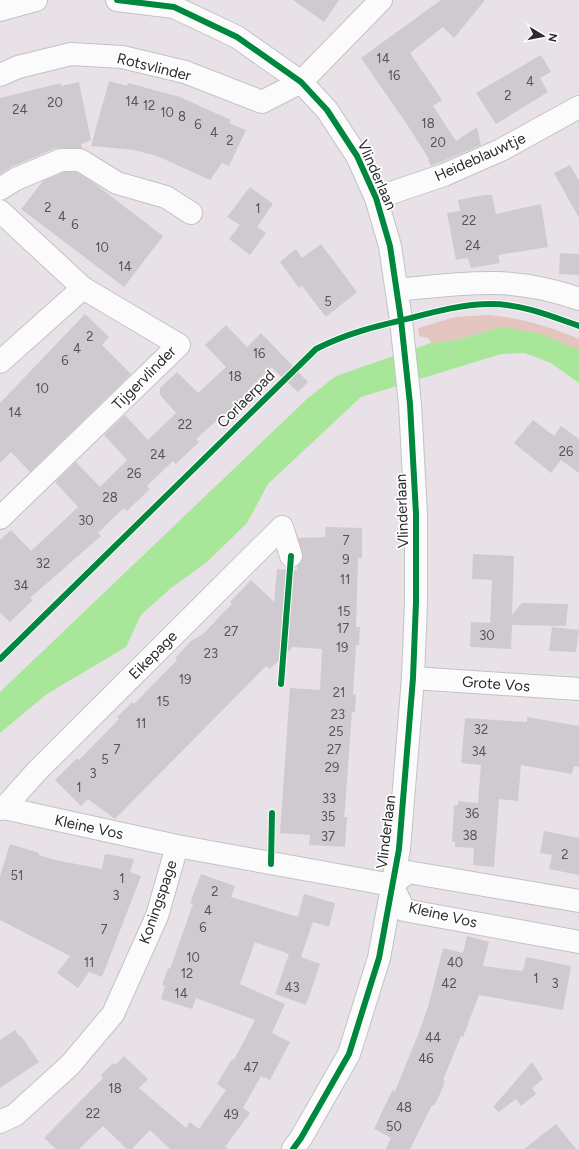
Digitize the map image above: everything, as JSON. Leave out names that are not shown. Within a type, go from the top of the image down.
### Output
[{"type":"street","points":[[0,10],[36,0]]},
{"type":"street","name":"Vlinderlaan","points":[[117,0],[175,4],[238,37],[301,82],[327,110],[357,156],[376,198],[390,246],[397,290],[410,404],[416,514],[416,602],[413,678],[399,849],[379,958],[349,1054],[301,1138],[293,1149]]},
{"type":"street","name":"Rotsvlinder","points":[[0,75],[18,67],[71,54],[122,57],[185,72],[262,102],[301,82],[381,0]]},
{"type":"street","name":"Heideblauwtje","points":[[376,198],[444,175],[501,150],[579,107]]},
{"type":"street","points":[[0,189],[16,179],[61,160],[80,160],[117,183],[166,197],[191,212]]},
{"type":"street","name":"Tijgervlinder","points":[[0,211],[83,288],[179,345],[0,518]]},
{"type":"street","points":[[397,290],[461,282],[487,282],[538,287],[579,299]]},
{"type":"street","points":[[0,362],[83,288]]},
{"type":"street","name":"Eikepage","points":[[2,809],[37,771],[282,527],[291,556]]},
{"type":"street","name":"Grote Vos","points":[[413,678],[579,689]]},
{"type":"street","name":"Kleine Vos","points":[[2,809],[177,846]]},
{"type":"street","name":"Koningspage","points":[[0,1122],[15,1115],[70,1065],[113,1014],[157,916],[177,846],[392,885]]},
{"type":"street","name":"Kleine Vos","points":[[579,901],[408,872],[392,885],[404,910],[579,942]]},
{"type":"shaded area","points":[[489,315],[524,320],[568,334],[579,339],[579,351],[502,327],[457,340],[431,343],[428,338],[419,336],[418,328],[455,317]]},
{"type":"shaded area","points":[[502,327],[538,333],[579,350],[579,383],[551,363],[525,353],[501,354],[361,397],[268,484],[247,523],[207,562],[171,588],[141,615],[126,647],[47,694],[0,733],[0,692],[308,398],[336,376],[431,343],[457,340]]},
{"type":"building","points":[[293,0],[339,0],[324,22]]},
{"type":"building","points":[[441,0],[485,0],[454,38],[443,27],[410,53],[442,100],[433,106],[456,141],[477,127],[481,145],[431,166],[428,160],[429,159],[406,123],[361,58]]},
{"type":"building","points":[[541,55],[551,72],[540,78],[548,92],[496,124],[476,93]]},
{"type":"building","points":[[109,81],[127,86],[128,83],[180,97],[231,120],[229,123],[246,130],[229,166],[222,163],[210,180],[157,156],[134,150],[91,146]]},
{"type":"building","points":[[79,82],[91,140],[81,144],[82,148],[56,148],[11,167],[0,174],[0,98],[61,83],[61,86]]},
{"type":"building","points":[[570,165],[579,181],[579,218],[554,173]]},
{"type":"building","points":[[64,172],[76,172],[91,181],[163,236],[124,287],[21,209],[43,181]]},
{"type":"building","points":[[250,187],[273,204],[257,227],[266,233],[250,255],[229,239],[240,225],[227,217]]},
{"type":"building","points":[[492,195],[496,214],[541,204],[548,247],[498,255],[500,263],[471,268],[468,258],[456,260],[447,213],[460,211],[458,200]]},
{"type":"building","points":[[321,244],[357,292],[326,317],[302,286],[299,288],[280,262],[296,249],[302,258]]},
{"type":"building","points":[[560,253],[579,254],[579,275],[559,274]]},
{"type":"building","points":[[85,314],[109,337],[102,345],[131,374],[30,472],[11,452],[0,463],[0,403]]},
{"type":"building","points":[[226,325],[247,347],[261,333],[308,382],[298,392],[271,367],[246,393],[248,395],[225,417],[223,415],[196,439],[199,442],[176,464],[173,461],[147,486],[150,489],[127,511],[124,508],[111,520],[98,533],[101,536],[30,598],[33,600],[10,622],[0,613],[0,540],[11,530],[31,551],[78,507],[55,482],[76,462],[100,487],[127,460],[104,435],[125,415],[148,440],[176,413],[160,395],[160,388],[177,372],[198,393],[226,367],[205,345]]},
{"type":"building","points":[[533,420],[554,436],[561,426],[579,439],[579,473],[561,460],[551,473],[514,443]]},
{"type":"building","points":[[326,527],[362,528],[362,558],[358,558],[356,627],[360,627],[359,645],[356,645],[353,694],[356,695],[355,712],[352,712],[344,817],[347,817],[345,847],[309,845],[310,835],[280,833],[290,688],[320,690],[322,649],[293,647],[270,669],[266,666],[115,819],[88,799],[81,806],[55,780],[77,758],[79,760],[119,719],[117,717],[132,702],[134,704],[177,660],[175,658],[191,641],[203,634],[232,604],[230,602],[251,580],[274,602],[277,569],[297,570],[297,567],[303,558],[298,538],[325,537]]},
{"type":"building","points":[[473,554],[514,556],[512,615],[522,603],[568,604],[566,626],[512,625],[511,649],[470,647],[471,622],[490,623],[492,580],[472,579]]},
{"type":"building","points":[[552,627],[579,630],[576,652],[549,651]]},
{"type":"building","points":[[527,717],[579,726],[579,767],[574,766],[572,774],[521,765],[518,801],[499,799],[494,867],[473,865],[474,848],[455,847],[455,842],[452,842],[454,805],[458,805],[458,801],[478,803],[481,765],[461,763],[465,718],[527,722]]},
{"type":"building","points":[[544,831],[579,838],[579,875],[549,869],[552,855],[540,853]]},
{"type":"building","points":[[10,844],[39,853],[39,855],[55,860],[102,869],[105,854],[134,859],[130,872],[141,876],[102,977],[89,972],[78,988],[57,973],[70,956],[0,920],[0,876]]},
{"type":"building","points":[[201,874],[235,886],[231,897],[298,917],[304,894],[335,903],[329,927],[313,922],[301,957],[320,964],[306,1005],[275,994],[289,954],[255,942],[240,984],[285,1004],[272,1033],[290,1042],[270,1080],[261,1076],[243,1108],[250,1113],[225,1147],[228,1149],[170,1149],[150,1130],[132,1149],[127,1149],[103,1126],[79,1149],[56,1149],[44,1138],[103,1078],[101,1075],[113,1063],[115,1065],[124,1056],[148,1079],[139,1088],[186,1128],[190,1122],[199,1129],[226,1090],[217,1084],[232,1059],[234,1060],[255,1020],[196,998],[192,1009],[161,999],[165,986],[162,985],[168,968],[170,969],[193,904],[190,903]]},
{"type":"building","points":[[467,936],[489,942],[483,966],[523,971],[526,957],[571,966],[563,1010],[479,995],[463,1037],[461,1036],[443,1080],[445,1081],[440,1094],[434,1106],[432,1105],[410,1149],[386,1149],[391,1138],[374,1129],[391,1093],[393,1090],[395,1091],[418,1035],[428,1007],[443,948],[463,953]]},
{"type":"building","points":[[15,1030],[39,1062],[0,1088],[0,1040]]},
{"type":"building","points":[[532,1062],[543,1079],[532,1088],[536,1094],[521,1106],[516,1099],[499,1112],[493,1107]]},
{"type":"building","points":[[556,1124],[576,1149],[524,1149]]},
{"type":"cycle path","points":[[117,0],[174,7],[237,37],[301,82],[327,110],[357,156],[376,198],[390,246],[401,320],[410,404],[416,514],[416,602],[413,678],[399,849],[379,958],[349,1054],[301,1138],[293,1149]]},
{"type":"cycle path","name":"Corlaerpad","points":[[0,659],[316,349],[351,334],[374,327],[441,310],[481,304],[525,308],[579,326]]},
{"type":"cycle path","points":[[281,684],[291,556]]},
{"type":"cycle path","points":[[271,864],[272,813]]}]
